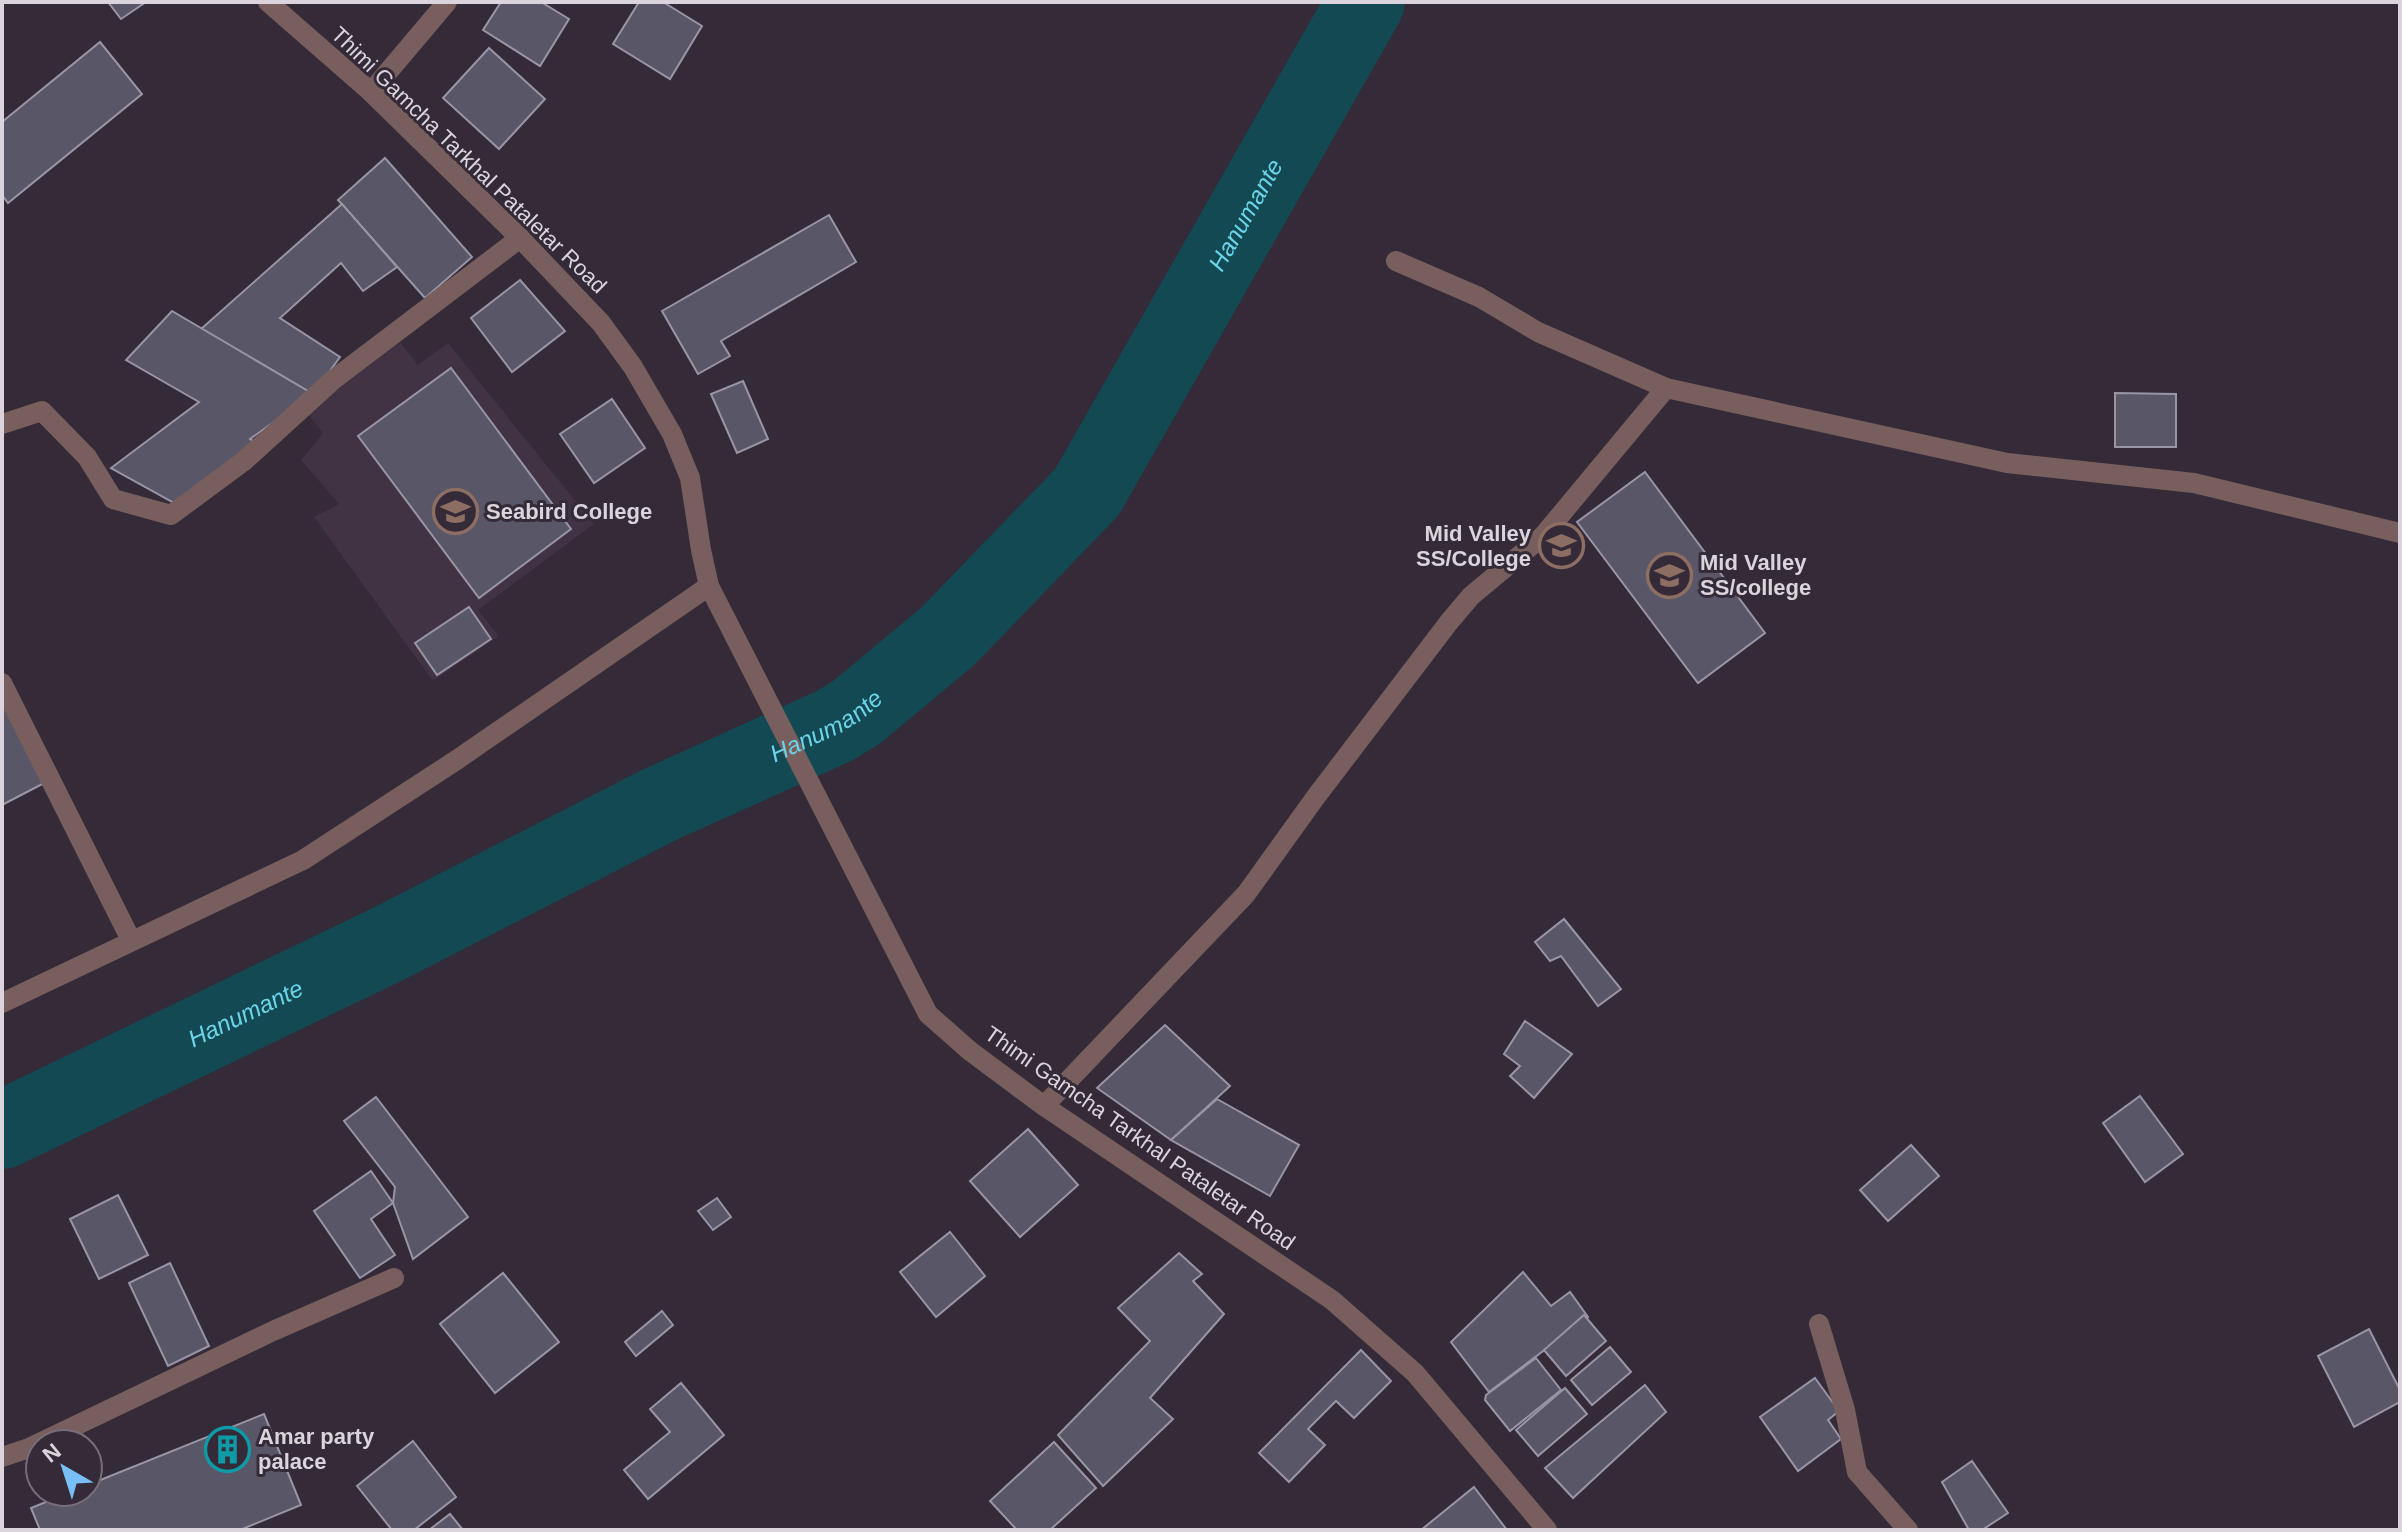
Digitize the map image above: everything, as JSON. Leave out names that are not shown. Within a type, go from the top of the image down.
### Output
[{"type":"street","name":"Thimi Gamcha Tarkhal Pataletar Road","points":[[268,2],[371,92],[520,238],[601,323],[633,367],[672,434],[690,478],[709,586],[928,1014],[970,1051],[1044,1106],[1332,1300],[1415,1373],[1547,1530]]},
{"type":"street","points":[[371,92],[447,2]]},
{"type":"street","points":[[2,424],[42,411],[87,457],[113,499],[171,515],[244,461],[333,380],[520,238]]},
{"type":"street","points":[[1396,261],[1479,297],[1538,332],[1666,388],[2007,463],[2194,483],[2400,533]]},
{"type":"street","points":[[1044,1106],[1246,894],[1449,622],[1471,596],[1543,536],[1666,388]]},
{"type":"street","points":[[2,1003],[303,860],[458,759],[709,586]]},
{"type":"street","points":[[2,683],[131,940]]},
{"type":"street","points":[[2,1457],[29,1448],[273,1331],[394,1278]]},
{"type":"street","points":[[1819,1324],[1845,1410],[1857,1472],[1908,1530]]},
{"type":"shaded area","name":"Seabird College","points":[[400,342],[418,365],[448,343],[594,524],[478,610],[499,636],[433,681],[314,517],[339,504],[301,460],[323,433],[307,413]]},
{"type":"building","points":[[108,2],[146,2],[121,19]]},
{"type":"building","points":[[501,2],[541,2],[569,19],[540,66],[483,30]]},
{"type":"building","points":[[639,2],[663,2],[702,26],[670,79],[613,44]]},
{"type":"building","points":[[100,42],[142,94],[8,203],[2,195],[2,122]]},
{"type":"building","points":[[489,48],[545,99],[499,149],[443,98]]},
{"type":"building","points":[[385,158],[472,257],[425,298],[338,200]]},
{"type":"building","points":[[342,204],[397,267],[363,291],[341,263],[280,318],[340,357],[313,394],[201,329]]},
{"type":"building","points":[[829,215],[856,262],[721,341],[730,356],[698,374],[662,311]]},
{"type":"building","points":[[520,280],[565,331],[512,372],[471,318]]},
{"type":"building","points":[[172,311],[313,394],[250,439],[259,445],[176,504],[111,468],[199,402],[126,360]]},
{"type":"building","points":[[451,368],[571,529],[479,598],[358,436]]},
{"type":"building","points":[[743,381],[768,439],[737,453],[711,394]]},
{"type":"building","points":[[2115,393],[2176,394],[2176,447],[2115,447]]},
{"type":"building","points":[[612,399],[645,448],[594,483],[560,434]]},
{"type":"building","name":"Mid Valley SS/college","points":[[1645,472],[1765,633],[1698,683],[1577,522]]},
{"type":"building","points":[[469,607],[491,639],[437,675],[415,643]]},
{"type":"building","points":[[2,692],[50,780],[2,805]]},
{"type":"building","points":[[1564,919],[1621,989],[1598,1006],[1561,956],[1550,961],[1535,942]]},
{"type":"building","points":[[1525,1021],[1572,1054],[1534,1098],[1510,1076],[1520,1066],[1504,1054]]},
{"type":"building","points":[[1165,1025],[1230,1086],[1171,1140],[1097,1088]]},
{"type":"building","points":[[2140,1096],[2183,1154],[2145,1182],[2103,1123]]},
{"type":"building","points":[[376,1097],[468,1217],[413,1259],[393,1203],[395,1187],[344,1121]]},
{"type":"building","points":[[1217,1099],[1299,1145],[1270,1196],[1171,1140]]},
{"type":"building","points":[[1028,1129],[1078,1185],[1020,1237],[970,1181]]},
{"type":"building","points":[[1911,1145],[1939,1176],[1888,1221],[1860,1190]]},
{"type":"building","points":[[371,1171],[393,1203],[371,1219],[395,1255],[360,1278],[314,1211]]},
{"type":"building","points":[[118,1195],[148,1255],[99,1279],[70,1219]]},
{"type":"building","points":[[717,1198],[731,1217],[713,1230],[698,1211]]},
{"type":"building","points":[[950,1232],[985,1276],[936,1317],[900,1272]]},
{"type":"building","points":[[1179,1253],[1202,1274],[1193,1281],[1224,1314],[1150,1398],[1173,1419],[1103,1486],[1058,1435],[1150,1341],[1118,1308]]},
{"type":"building","points":[[170,1263],[209,1346],[168,1366],[129,1283]]},
{"type":"building","points":[[1523,1272],[1551,1306],[1570,1292],[1588,1317],[1489,1392],[1451,1342]]},
{"type":"building","points":[[503,1273],[559,1342],[495,1393],[440,1324]]},
{"type":"building","points":[[662,1311],[673,1325],[636,1356],[625,1342]]},
{"type":"building","points":[[1584,1315],[1606,1341],[1566,1376],[1544,1350]]},
{"type":"building","points":[[2369,1329],[2400,1390],[2400,1402],[2354,1427],[2318,1356]]},
{"type":"building","points":[[1610,1347],[1631,1372],[1592,1405],[1571,1380]]},
{"type":"building","points":[[1361,1350],[1391,1381],[1354,1418],[1336,1401],[1308,1429],[1325,1445],[1289,1482],[1259,1453]]},
{"type":"building","points":[[1536,1358],[1561,1390],[1510,1431],[1485,1400],[1486,1395]]},
{"type":"building","points":[[1815,1378],[1839,1411],[1828,1420],[1841,1439],[1798,1471],[1760,1417]]},
{"type":"building","points":[[681,1383],[724,1435],[648,1499],[624,1470],[670,1432],[650,1409]]},
{"type":"building","points":[[1645,1385],[1666,1412],[1573,1498],[1545,1468]]},
{"type":"building","points":[[1565,1388],[1587,1414],[1538,1456],[1516,1430]]},
{"type":"building","name":"Amar party palace","points":[[264,1414],[301,1505],[240,1530],[40,1530],[31,1508],[104,1508],[104,1479]]},
{"type":"building","points":[[413,1441],[456,1497],[414,1530],[392,1530],[357,1486]]},
{"type":"building","points":[[1054,1442],[1096,1488],[1050,1530],[1017,1530],[990,1501]]},
{"type":"building","points":[[1972,1461],[2008,1513],[1982,1530],[1969,1530],[1942,1482]]},
{"type":"building","points":[[1474,1487],[1507,1530],[1421,1530]]},
{"type":"building","points":[[450,1514],[463,1530],[429,1530]]},
{"type":"waterway","name":"Hanumante","points":[[2,1130],[388,944],[659,805],[834,726],[857,712],[948,636],[1087,492],[1366,2]]},
{"type":"place","name":"Seabird College","points":[[455,511]]},
{"type":"place","name":"Mid Valley SS/College","points":[[1562,546]]},
{"type":"place","name":"Mid Valley SS/college","points":[[1669,575]]},
{"type":"place","name":"Amar party palace","points":[[227,1449]]}]
